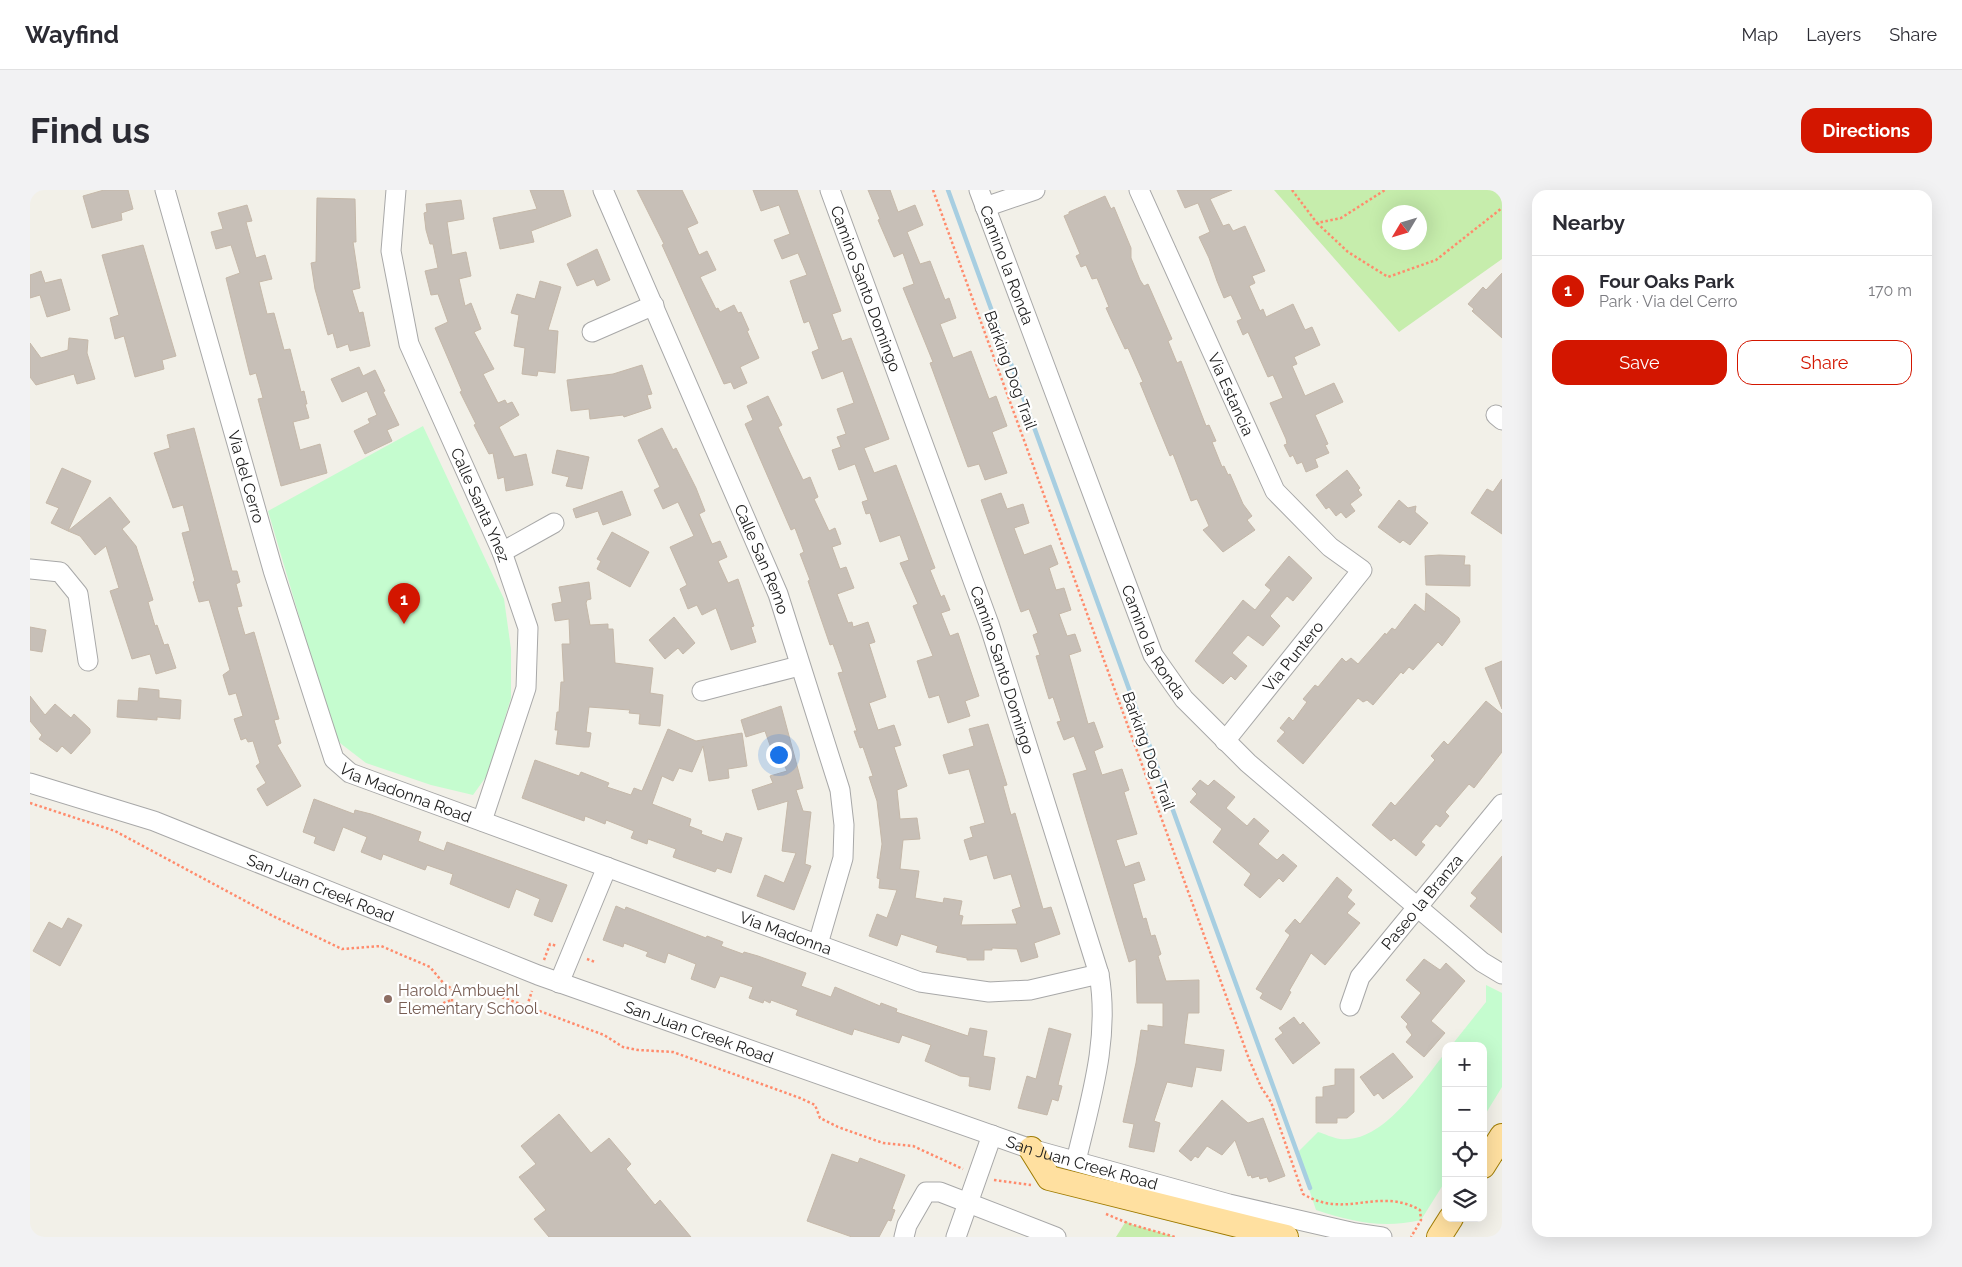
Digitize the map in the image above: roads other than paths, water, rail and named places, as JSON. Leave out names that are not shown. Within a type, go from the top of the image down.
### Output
[{"type":"main road","points":[[1487,1160],[1502,1136]]},
{"type":"main road","points":[[1032,1149],[1049,1178],[1286,1237]]},
{"type":"main road","points":[[1439,1237],[1448,1222]]},
{"type":"street","name":"Via del Cerro","points":[[165,190],[270,560],[334,759]]},
{"type":"street","name":"Calle Santa Ynez","points":[[396,190],[391,251],[409,344],[502,552],[528,628],[526,688],[482,821]]},
{"type":"street","name":"Calle San Remo","points":[[603,190],[654,305],[678,368],[778,594],[799,666],[840,790],[844,825],[843,858],[818,944]]},
{"type":"street","name":"Camino Santo Domingo","points":[[830,190],[989,624],[1099,974],[1104,1009],[1103,1038],[1095,1083],[1076,1161]]},
{"type":"street","points":[[982,199],[1036,190]]},
{"type":"street","name":"Via Estancia","points":[[1139,190],[1275,491],[1330,547],[1362,570]]},
{"type":"street","name":"Camino la Ronda","points":[[982,199],[1153,655],[1184,699],[1248,764],[1482,962],[1502,974]]},
{"type":"street","points":[[592,332],[654,305]]},
{"type":"street","points":[[502,552],[554,523]]},
{"type":"street","points":[[30,569],[60,572],[78,594],[88,661]]},
{"type":"street","name":"Via Puntero","points":[[1225,741],[1362,570]]},
{"type":"street","points":[[702,691],[799,666]]},
{"type":"street","name":"Via Madonna Road","points":[[334,759],[350,773],[482,821]]},
{"type":"street","name":"San Juan Creek Road","points":[[30,784],[154,821],[559,983],[1032,1149],[1229,1204],[1355,1233],[1382,1237]]},
{"type":"street","name":"Paseo la Branza","points":[[1350,1006],[1360,977],[1502,804]]},
{"type":"street","name":"Via Madonna","points":[[482,821],[920,982],[988,992],[1030,990],[1099,974]]},
{"type":"street","points":[[559,983],[607,867]]},
{"type":"street","points":[[956,1237],[992,1135]]},
{"type":"street","points":[[904,1237],[908,1225],[926,1192],[940,1192],[1056,1237]]},
{"type":"waterway","points":[[948,190],[1310,1188]]},
{"type":"place","name":"Four Oaks Park","points":[[404,624]]},
{"type":"place","name":"Harold Ambuehl Elementary School","points":[[388,999]]}]
